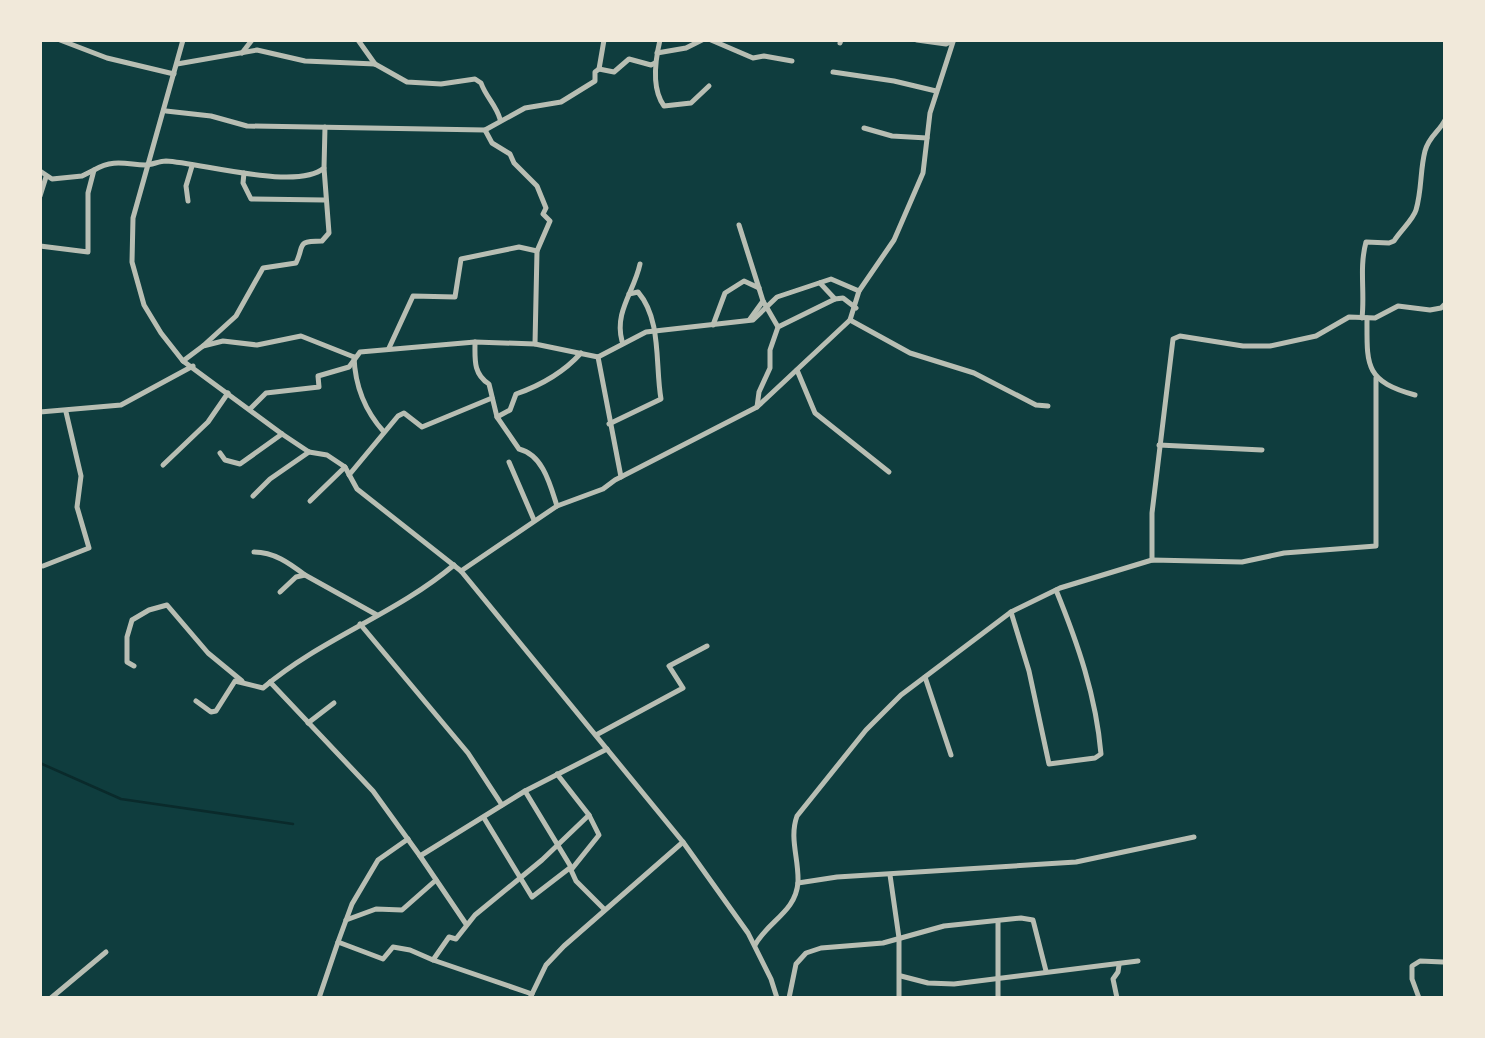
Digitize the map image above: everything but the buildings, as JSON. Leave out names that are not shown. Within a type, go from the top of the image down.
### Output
[{"type":"street","points":[[60,40],[107,58],[174,74]]},
{"type":"street","points":[[183,40],[166,111],[147,165],[133,218],[132,262],[144,304],[161,333],[183,361],[282,434],[309,452],[327,455],[345,467],[356,489],[461,571],[683,842],[755,945],[777,998]]},
{"type":"street","points":[[242,53],[252,40]]},
{"type":"street","points":[[358,40],[375,64],[407,82],[441,84],[475,79],[481,83],[486,97],[497,110],[500,119]]},
{"type":"street","points":[[166,111],[211,116],[247,126],[485,130],[500,119],[526,108],[561,102],[595,81],[604,40]]},
{"type":"street","points":[[660,40],[655,63],[656,90],[664,106],[691,103],[709,86]]},
{"type":"street","points":[[657,53],[685,48],[702,40]]},
{"type":"street","points":[[711,40],[753,58],[764,56],[792,61]]},
{"type":"street","points":[[917,40],[946,44],[954,41]]},
{"type":"street","points":[[461,571],[557,506],[603,489],[621,477],[757,407],[850,320],[856,308],[859,291],[905,218],[923,173],[936,91],[954,41]]},
{"type":"street","points":[[177,64],[257,51],[305,61],[375,64]]},
{"type":"street","points":[[599,69],[614,72],[629,59],[651,65],[655,63]]},
{"type":"street","points":[[833,72],[894,81],[936,91]]},
{"type":"street","points":[[755,945],[761,935],[789,909],[798,883],[792,830],[797,816],[866,730],[901,695],[1011,612],[1056,590],[1152,560],[1242,562],[1284,553],[1376,545],[1376,378],[1367,361],[1361,263],[1366,242],[1394,241],[1416,212],[1423,178],[1424,153],[1432,133],[1441,128],[1445,120]]},
{"type":"street","points":[[183,361],[236,316],[263,268],[296,263],[302,243],[323,241],[329,233],[324,200],[325,127]]},
{"type":"street","points":[[864,128],[892,136],[928,138]]},
{"type":"street","points":[[485,130],[492,143],[510,154],[514,163],[537,186],[546,208],[543,214],[550,221],[537,251],[535,344]]},
{"type":"street","points":[[40,171],[46,177],[82,176],[107,162],[147,165],[165,161],[297,178],[324,169]]},
{"type":"street","points":[[187,201],[186,186],[192,166]]},
{"type":"street","points":[[40,246],[88,252],[88,204],[94,170]]},
{"type":"street","points":[[244,173],[243,183],[251,199],[324,200]]},
{"type":"street","points":[[40,196],[46,177]]},
{"type":"street","points":[[739,225],[762,301],[778,327]]},
{"type":"street","points":[[389,348],[413,296],[455,297],[461,259],[520,247],[537,251]]},
{"type":"street","points":[[622,341],[618,326],[640,264]]},
{"type":"street","points":[[250,409],[266,393],[291,388],[319,387],[318,376],[349,367],[360,352],[475,342],[535,344],[598,357],[622,341],[654,330],[749,321],[762,315],[777,297],[831,279],[859,291]]},
{"type":"street","points":[[713,325],[729,290],[744,281],[759,288]]},
{"type":"street","points":[[820,283],[835,299]]},
{"type":"street","points":[[609,424],[661,398],[654,330],[642,297],[638,292],[629,295]]},
{"type":"street","points":[[757,407],[760,392],[771,368],[770,350],[778,327],[835,299],[844,298],[856,308]]},
{"type":"street","points":[[749,321],[762,301]]},
{"type":"street","points":[[1152,560],[1152,513],[1173,339],[1180,336],[1243,346],[1270,346],[1315,336],[1349,317],[1375,318],[1406,304],[1430,310],[1441,309],[1445,304]]},
{"type":"street","points":[[850,320],[910,352],[946,361],[1036,405],[1048,406]]},
{"type":"street","points":[[203,346],[223,341],[257,345],[301,336],[354,357]]},
{"type":"street","points":[[475,342],[476,368],[481,379],[489,384],[496,417],[519,449],[531,452],[541,466],[557,506]]},
{"type":"street","points":[[496,417],[510,410],[516,394],[533,389],[572,363],[581,353]]},
{"type":"street","points":[[354,357],[361,396],[373,420],[384,432]]},
{"type":"street","points":[[598,357],[621,477]]},
{"type":"street","points":[[40,412],[66,412],[121,405],[193,366]]},
{"type":"street","points":[[797,370],[815,413],[889,472]]},
{"type":"street","points":[[1376,378],[1396,390],[1415,395]]},
{"type":"street","points":[[163,465],[208,422],[228,393]]},
{"type":"street","points":[[349,475],[384,432],[404,413],[422,427],[492,398]]},
{"type":"street","points":[[43,566],[89,548],[77,507],[81,476],[66,412]]},
{"type":"street","points":[[220,453],[225,460],[240,464],[282,434]]},
{"type":"street","points":[[1159,444],[1262,450]]},
{"type":"street","points":[[253,496],[270,479],[309,452]]},
{"type":"street","points":[[509,462],[534,520]]},
{"type":"street","points":[[310,501],[345,467]]},
{"type":"street","points":[[254,552],[265,552],[287,561],[305,575],[377,615]]},
{"type":"street","points":[[134,666],[127,662],[127,637],[132,620],[149,610],[167,605],[208,653],[242,681],[256,688],[263,688],[293,662],[377,615],[454,565]]},
{"type":"street","points":[[280,592],[296,577],[305,575]]},
{"type":"street","points":[[1011,612],[1029,671],[1049,764],[1095,758],[1101,754],[1096,704],[1076,639],[1056,590]]},
{"type":"street","points":[[360,624],[468,753],[502,806]]},
{"type":"street","points":[[596,736],[683,688],[669,666],[707,646]]},
{"type":"street","points":[[925,677],[951,755]]},
{"type":"street","points":[[196,701],[211,712],[216,711],[235,681],[242,681]]},
{"type":"street","points":[[270,682],[373,791],[466,924]]},
{"type":"street","points":[[308,723],[334,703]]},
{"type":"street","points":[[421,856],[525,791],[607,749]]},
{"type":"street","points":[[484,818],[532,897],[571,867],[599,835],[589,816],[557,774]]},
{"type":"street","points":[[525,791],[571,867],[576,881],[604,909]]},
{"type":"street","points":[[433,960],[449,937],[456,939],[466,924],[589,816]]},
{"type":"street","points":[[798,883],[1076,862],[1194,838]]},
{"type":"street","points":[[319,998],[346,920],[378,860],[408,839]]},
{"type":"street","points":[[338,942],[383,959],[393,947],[410,950],[531,996],[545,965],[604,909],[683,842]]},
{"type":"street","points":[[890,875],[899,938],[900,998]]},
{"type":"street","points":[[346,920],[376,909],[402,910],[436,880]]},
{"type":"street","points":[[789,998],[796,964],[806,953],[899,938],[944,926],[1021,918],[1033,920],[1046,971]]},
{"type":"street","points":[[998,922],[998,998]]},
{"type":"street","points":[[51,998],[106,952]]},
{"type":"street","points":[[901,976],[928,983],[954,984],[1138,961]]},
{"type":"street","points":[[1419,998],[1412,979],[1412,966],[1420,961],[1443,962]]},
{"type":"street","points":[[1117,998],[1113,979],[1119,965]]},
{"type":"waterway","points":[[40,763],[121,799],[293,824]]}]
